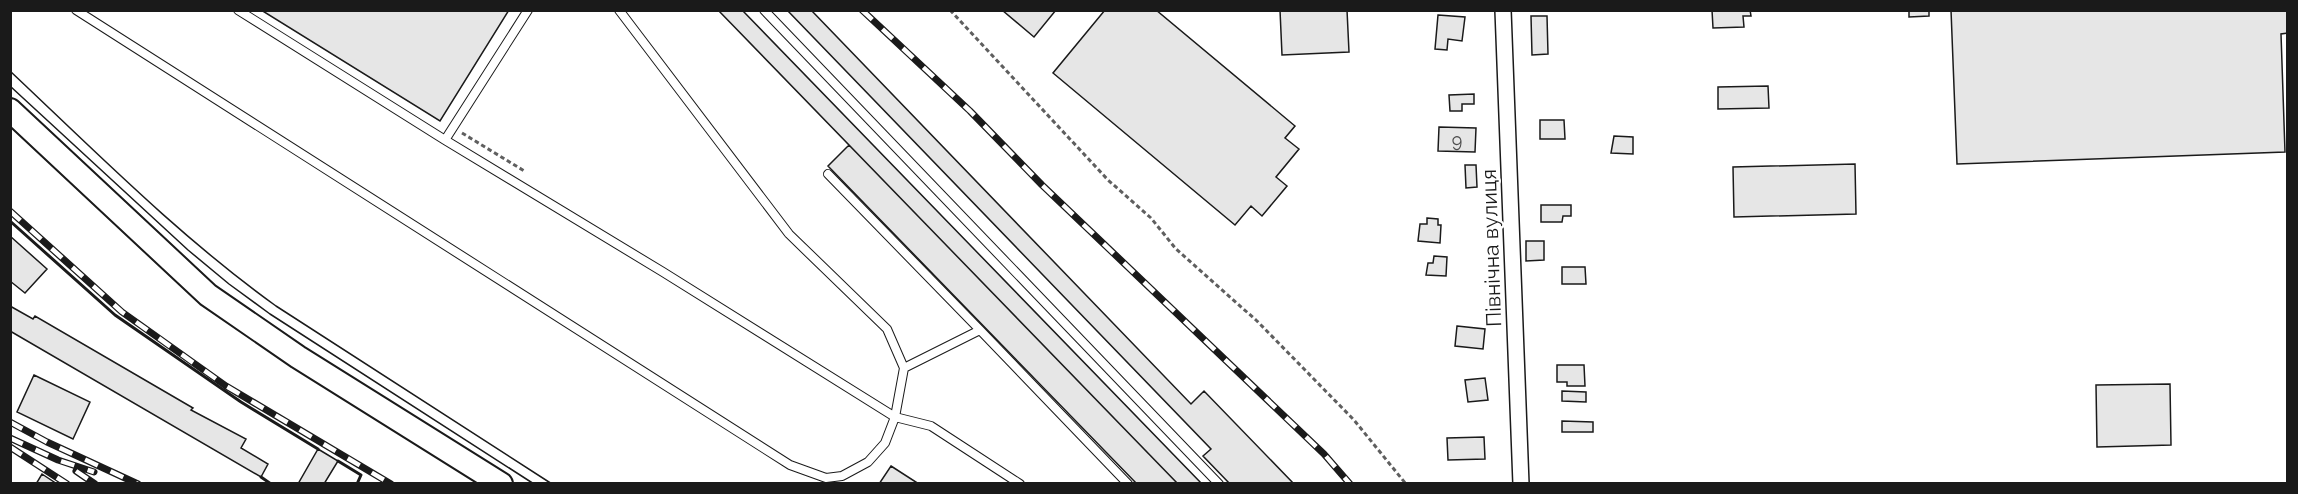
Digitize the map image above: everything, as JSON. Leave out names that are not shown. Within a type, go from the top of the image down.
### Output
[{"type":"main road","points":[[10,110],[208,295],[298,357],[501,483]]},
{"type":"street","name":"Північна вулиця","points":[[1503,10],[1521,483]]},
{"type":"lane","points":[[76,10],[790,465],[826,478],[842,476],[858,469],[868,462],[885,442],[895,417],[904,368],[887,329],[789,234],[619,10]]},
{"type":"lane","points":[[445,140],[528,10]]},
{"type":"lane","points":[[764,10],[1219,483]]},
{"type":"lane","points":[[239,11],[895,417],[931,426],[1020,483]]},
{"type":"lane","points":[[828,174],[1128,483]]},
{"type":"lane","points":[[904,368],[980,330]]},
{"type":"path","points":[[950,10],[1108,180],[1152,218],[1176,249],[1257,321],[1354,420],[1406,483]]},
{"type":"building","points":[[261,10],[509,10],[440,121]]},
{"type":"building","points":[[718,10],[742,10],[1202,484],[1178,484]]},
{"type":"building","points":[[787,10],[811,10],[1191,404],[1204,391],[1294,484],[1230,484],[1203,456],[1211,449]]},
{"type":"building","points":[[1002,10],[1056,10],[1034,37]]},
{"type":"building","points":[[1105,10],[1156,10],[1295,126],[1285,138],[1299,149],[1276,177],[1287,186],[1262,216],[1251,206],[1235,225],[1053,73]]},
{"type":"building","points":[[1280,10],[1347,10],[1349,52],[1282,55]]},
{"type":"building","points":[[1712,10],[1750,10],[1751,16],[1743,16],[1744,27],[1713,28]]},
{"type":"building","points":[[1909,10],[1929,10],[1929,16],[1909,17]]},
{"type":"building","points":[[1951,10],[2288,10],[2288,33],[2281,34],[2285,152],[1957,164]]},
{"type":"building","points":[[1438,15],[1465,17],[1462,41],[1448,39],[1447,50],[1435,49]]},
{"type":"building","points":[[1531,16],[1547,16],[1548,54],[1532,55]]},
{"type":"building","points":[[1768,86],[1769,108],[1718,109],[1718,87]]},
{"type":"building","points":[[1474,94],[1474,104],[1462,104],[1462,111],[1450,111],[1449,95]]},
{"type":"building","points":[[1540,120],[1564,120],[1565,139],[1540,139]]},
{"type":"building","points":[[1439,127],[1476,128],[1475,152],[1438,151]]},
{"type":"building","points":[[1614,136],[1633,137],[1633,154],[1611,153]]},
{"type":"building","points":[[849,145],[1178,484],[1137,484],[828,166]]},
{"type":"building","points":[[1855,164],[1856,214],[1734,217],[1733,167]]},
{"type":"building","points":[[1465,165],[1476,165],[1477,187],[1466,188]]},
{"type":"building","points":[[1541,205],[1571,205],[1571,216],[1563,216],[1562,222],[1541,222]]},
{"type":"building","points":[[1427,218],[1438,219],[1438,225],[1441,225],[1440,243],[1418,241],[1420,224],[1427,224]]},
{"type":"building","points":[[10,236],[47,269],[25,293],[10,281]]},
{"type":"building","points":[[1526,241],[1544,241],[1544,260],[1526,261]]},
{"type":"building","points":[[1434,256],[1447,257],[1446,276],[1426,275],[1428,263],[1433,263]]},
{"type":"building","points":[[1562,267],[1585,267],[1586,284],[1562,284]]},
{"type":"building","points":[[10,306],[33,319],[35,316],[193,408],[191,410],[246,439],[241,448],[268,464],[261,477],[10,331]]},
{"type":"building","points":[[1457,326],[1485,329],[1483,349],[1455,346]]},
{"type":"building","points":[[1557,365],[1584,365],[1585,386],[1567,386],[1567,382],[1557,382]]},
{"type":"building","points":[[34,375],[90,402],[73,439],[17,412]]},
{"type":"building","points":[[1485,378],[1488,400],[1468,402],[1465,380]]},
{"type":"building","points":[[2170,384],[2171,445],[2097,447],[2096,385]]},
{"type":"building","points":[[1562,391],[1586,392],[1586,402],[1562,401]]},
{"type":"building","points":[[1562,421],[1593,422],[1593,432],[1562,432]]},
{"type":"building","points":[[1484,437],[1485,459],[1448,460],[1447,438]]},
{"type":"building","points":[[318,449],[338,461],[324,484],[298,484]]},
{"type":"building","points":[[891,466],[919,484],[879,484]]},
{"type":"building","points":[[42,474],[57,484],[36,484]]},
{"type":"tram line","points":[[10,71],[172,223],[276,306],[552,484]]},
{"type":"tram line","points":[[10,86],[188,250],[229,284],[270,314],[534,484]]},
{"type":"railway","points":[[862,10],[970,111],[1042,185],[1324,454],[1350,484]]},
{"type":"railway","points":[[10,211],[122,312],[226,386],[391,484]]},
{"type":"railway","points":[[10,422],[47,442],[138,484]]},
{"type":"railway","points":[[10,438],[58,460],[94,472]]},
{"type":"railway","points":[[10,447],[67,484]]},
{"type":"railway","points":[[76,471],[95,484]]},
{"type":"wall","points":[[10,221],[115,315],[241,402],[318,449]]},
{"type":"wall","points":[[338,461],[361,475],[357,484]]},
{"type":"wall","points":[[261,477],[271,484]]}]
